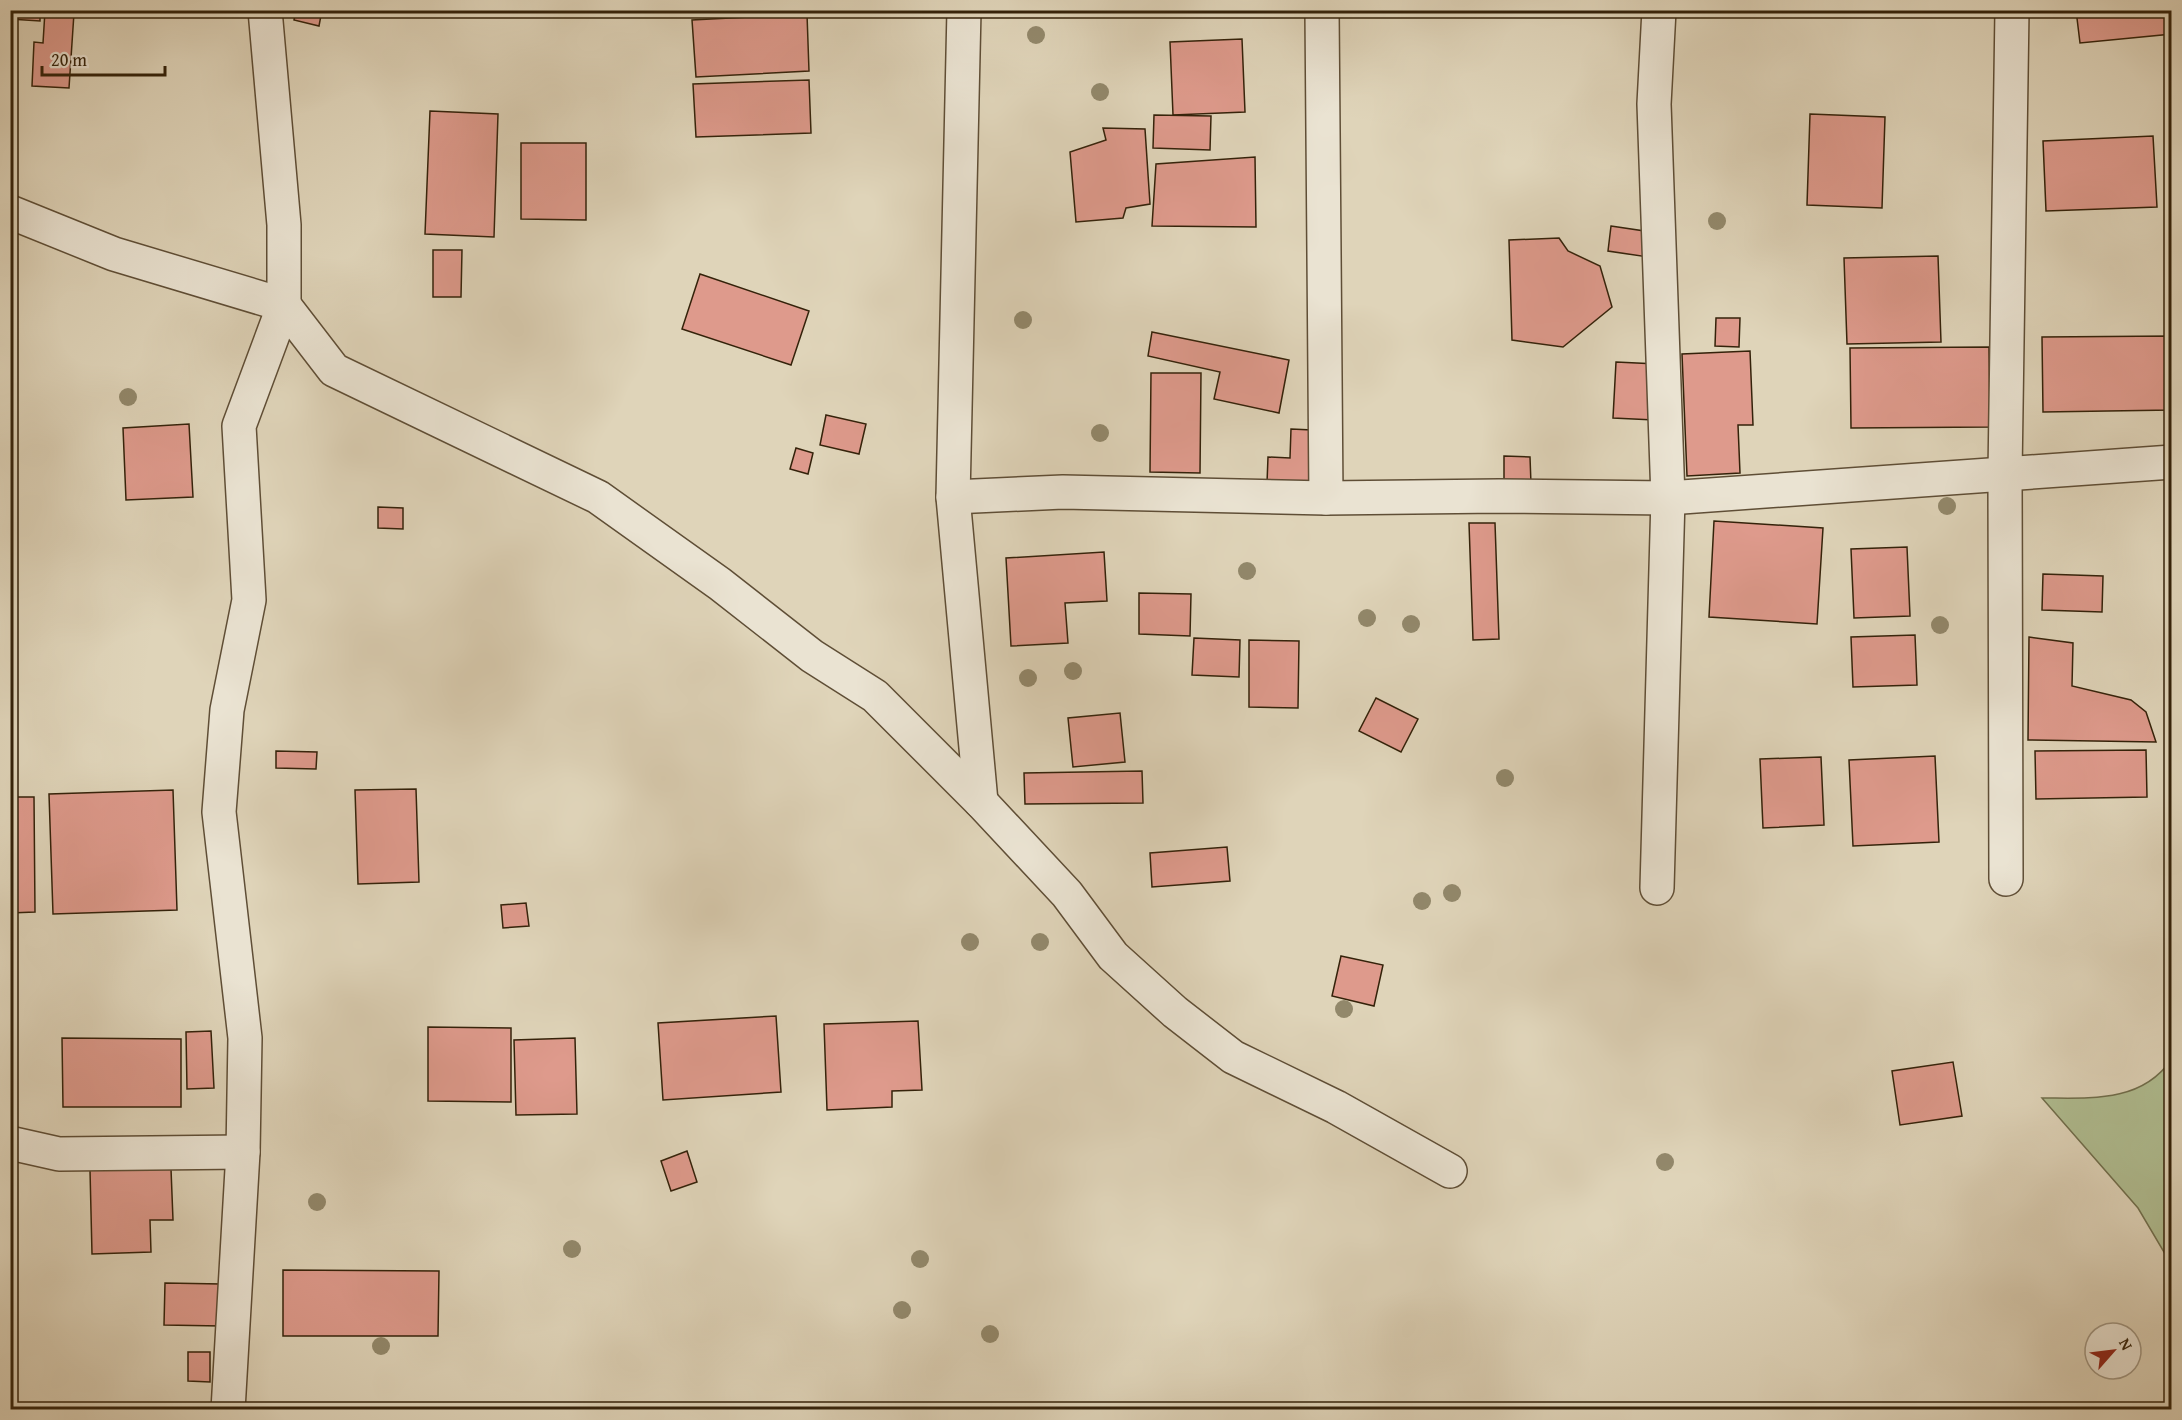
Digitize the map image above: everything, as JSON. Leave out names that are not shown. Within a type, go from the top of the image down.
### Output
[{"type":"street","points":[[228,1410],[243,1152],[245,1038],[219,812],[226,710],[249,600],[239,426],[284,305],[284,225],[265,10]]},
{"type":"street","points":[[964,10],[953,497],[981,802]]},
{"type":"street","points":[[1322,10],[1326,498]]},
{"type":"street","points":[[1657,888],[1668,498],[1654,104],[1659,10]]},
{"type":"street","points":[[2006,879],[2005,474],[2012,10]]},
{"type":"street","points":[[10,212],[114,254],[284,305],[334,370],[598,497],[711,577],[812,656],[874,696],[981,802],[1067,894],[1113,956],[1175,1012],[1233,1057],[1336,1107],[1450,1171]]},
{"type":"street","points":[[953,497],[1062,492],[1326,498],[1498,496],[1668,498],[2172,462]]},
{"type":"street","points":[[10,1143],[59,1154],[243,1152]]},
{"type":"green space","points":[[2171,1060],[2171,1264],[2138,1208],[2042,1098],[2096,1097],[2130,1091],[2159,1074]]},
{"type":"building","points":[[10,10],[40,10],[40,21],[10,19]]},
{"type":"building","points":[[296,10],[322,10],[319,26],[294,20]]},
{"type":"building","points":[[2036,10],[2059,10],[2059,16],[2036,16]]},
{"type":"building","points":[[2076,10],[2172,10],[2172,34],[2080,43]]},
{"type":"building","points":[[45,11],[74,13],[69,88],[32,86],[34,42],[43,43]]},
{"type":"building","points":[[807,14],[809,71],[696,77],[692,20]]},
{"type":"building","points":[[1242,39],[1245,112],[1173,115],[1170,42]]},
{"type":"building","points":[[809,80],[811,133],[696,137],[693,84]]},
{"type":"building","points":[[430,111],[498,114],[494,237],[425,234]]},
{"type":"building","points":[[1810,114],[1885,117],[1882,208],[1807,205]]},
{"type":"building","points":[[1154,115],[1211,116],[1210,150],[1153,148]]},
{"type":"building","points":[[1103,128],[1145,129],[1150,204],[1126,208],[1123,218],[1076,222],[1070,152],[1106,140]]},
{"type":"building","points":[[2153,136],[2157,207],[2046,211],[2043,141]]},
{"type":"building","points":[[521,143],[586,143],[586,220],[521,219]]},
{"type":"building","points":[[1255,157],[1256,227],[1152,226],[1156,164]]},
{"type":"building","points":[[1611,226],[1651,232],[1648,257],[1608,251]]},
{"type":"building","points":[[1559,238],[1568,251],[1600,266],[1612,307],[1563,347],[1512,340],[1509,240]]},
{"type":"building","points":[[433,250],[462,250],[461,297],[433,297]]},
{"type":"building","points":[[1938,256],[1941,342],[1847,344],[1844,258]]},
{"type":"building","points":[[700,274],[809,311],[791,365],[682,329]]},
{"type":"building","points":[[1716,318],[1740,318],[1739,347],[1715,346]]},
{"type":"building","points":[[1152,332],[1289,360],[1279,413],[1214,399],[1220,372],[1148,356]]},
{"type":"building","points":[[2171,336],[2172,410],[2043,412],[2042,337]]},
{"type":"building","points":[[1989,347],[1990,427],[1851,428],[1850,348]]},
{"type":"building","points":[[1750,351],[1753,425],[1738,425],[1740,473],[1687,476],[1682,354]]},
{"type":"building","points":[[1616,362],[1657,364],[1654,420],[1613,418]]},
{"type":"building","points":[[1151,373],[1201,373],[1200,473],[1150,472]]},
{"type":"building","points":[[826,415],[866,424],[859,454],[820,445]]},
{"type":"building","points":[[189,424],[193,497],[126,500],[123,428]]},
{"type":"building","points":[[1291,429],[1312,430],[1310,486],[1267,483],[1268,457],[1290,458]]},
{"type":"building","points":[[796,448],[813,453],[808,474],[790,469]]},
{"type":"building","points":[[1504,456],[1530,457],[1531,484],[1504,484]]},
{"type":"building","points":[[378,507],[403,508],[403,529],[378,528]]},
{"type":"building","points":[[1714,521],[1823,528],[1817,624],[1709,617]]},
{"type":"building","points":[[1469,523],[1495,523],[1499,639],[1473,640]]},
{"type":"building","points":[[1907,547],[1910,616],[1854,618],[1851,549]]},
{"type":"building","points":[[1104,552],[1107,601],[1065,603],[1068,643],[1011,646],[1006,558]]},
{"type":"building","points":[[2043,574],[2103,576],[2102,612],[2042,610]]},
{"type":"building","points":[[1139,593],[1191,594],[1190,636],[1139,634]]},
{"type":"building","points":[[1915,635],[1917,685],[1853,687],[1851,637]]},
{"type":"building","points":[[2029,637],[2073,643],[2072,686],[2131,700],[2146,712],[2156,742],[2028,740]]},
{"type":"building","points":[[1194,638],[1240,640],[1239,677],[1192,675]]},
{"type":"building","points":[[1249,640],[1299,641],[1298,708],[1249,707]]},
{"type":"building","points":[[1376,698],[1418,719],[1401,752],[1359,731]]},
{"type":"building","points":[[1120,713],[1125,762],[1073,767],[1068,718]]},
{"type":"building","points":[[2146,750],[2147,797],[2036,799],[2035,751]]},
{"type":"building","points":[[276,751],[317,752],[316,769],[276,768]]},
{"type":"building","points":[[1935,756],[1939,842],[1853,846],[1849,760]]},
{"type":"building","points":[[1821,757],[1824,825],[1763,828],[1760,759]]},
{"type":"building","points":[[1142,771],[1143,803],[1025,804],[1024,773]]},
{"type":"building","points":[[416,789],[419,882],[358,884],[355,790]]},
{"type":"building","points":[[173,790],[177,910],[53,914],[49,794]]},
{"type":"building","points":[[10,797],[34,797],[35,912],[10,913]]},
{"type":"building","points":[[1227,847],[1230,881],[1152,887],[1150,853]]},
{"type":"building","points":[[526,903],[529,926],[503,928],[501,905]]},
{"type":"building","points":[[1341,956],[1383,965],[1374,1006],[1332,996]]},
{"type":"building","points":[[776,1016],[781,1092],[663,1100],[658,1023]]},
{"type":"building","points":[[918,1021],[922,1090],[892,1091],[892,1107],[827,1110],[824,1024]]},
{"type":"building","points":[[428,1027],[511,1028],[511,1102],[428,1101]]},
{"type":"building","points":[[211,1031],[214,1088],[187,1089],[186,1032]]},
{"type":"building","points":[[62,1038],[181,1039],[181,1107],[63,1107]]},
{"type":"building","points":[[575,1038],[577,1114],[516,1115],[514,1040]]},
{"type":"building","points":[[1953,1062],[1962,1116],[1900,1125],[1892,1071]]},
{"type":"building","points":[[687,1151],[697,1182],[671,1191],[661,1161]]},
{"type":"building","points":[[171,1169],[173,1220],[150,1220],[151,1252],[92,1254],[90,1170]]},
{"type":"building","points":[[283,1270],[439,1271],[438,1336],[283,1336]]},
{"type":"building","points":[[165,1283],[221,1284],[221,1326],[164,1325]]},
{"type":"building","points":[[188,1352],[210,1352],[210,1382],[188,1381]]}]
